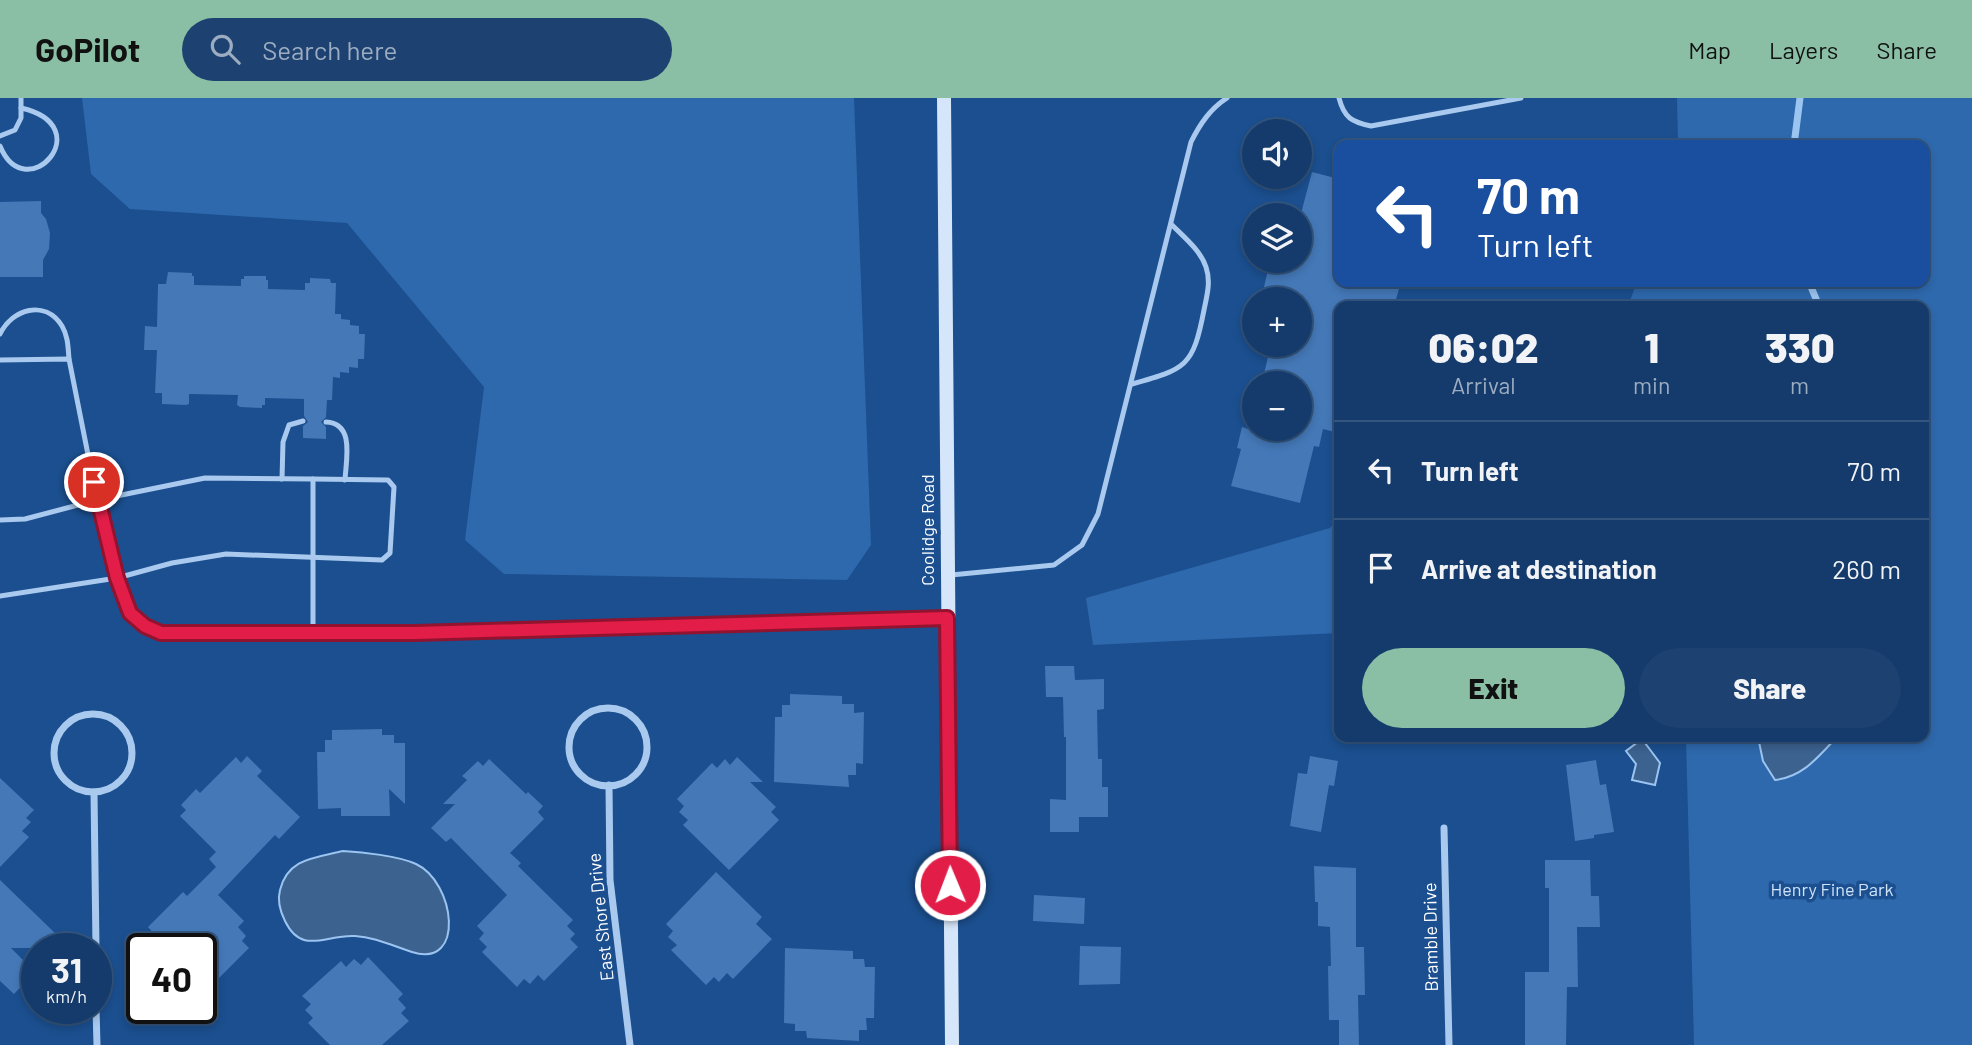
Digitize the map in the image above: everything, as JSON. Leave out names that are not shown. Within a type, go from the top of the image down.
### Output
[{"type":"street","name":"Coolidge Road","points":[[944,98],[952,1045]]},
{"type":"street","points":[[605,708],[617,709],[638,722],[647,745],[646,757],[632,777],[609,785],[596,784],[584,777],[575,767],[569,742],[573,729],[581,719],[592,711],[605,708]]},
{"type":"street","points":[[90,714],[103,715],[114,720],[130,739],[132,751],[126,774],[107,789],[94,792],[81,790],[69,783],[55,761],[58,736],[66,725],[90,714]]},
{"type":"street","name":"East Shore Drive","points":[[609,785],[610,880],[630,1045]]},
{"type":"street","points":[[94,792],[96,933]]},
{"type":"street","name":"Bramble Drive","points":[[1444,828],[1449,1045]]},
{"type":"street","points":[[96,1024],[97,1045]]},
{"type":"lane","points":[[0,136],[15,130],[21,118],[21,98]]},
{"type":"lane","points":[[948,575],[1054,565],[1082,545],[1098,514],[1191,142],[1202,121],[1217,104],[1227,98]]},
{"type":"lane","points":[[1339,98],[1342,111],[1356,122],[1371,125],[1521,98]]},
{"type":"lane","points":[[0,146],[5,157],[15,166],[27,169],[40,168],[50,161],[57,149],[57,135],[51,123],[38,112],[21,108]]},
{"type":"lane","points":[[1132,384],[1171,373],[1188,360],[1198,342],[1210,281],[1202,258],[1172,224]]},
{"type":"lane","points":[[0,334],[12,317],[22,312],[37,310],[49,313],[63,328],[67,337],[97,500],[117,578],[130,613],[145,626],[161,633],[415,633],[947,618]]},
{"type":"lane","points":[[0,360],[69,359]]},
{"type":"lane","points":[[282,479],[284,432],[289,425],[303,421]]},
{"type":"lane","points":[[326,422],[340,426],[345,434],[345,480]]},
{"type":"lane","points":[[0,520],[25,519],[97,500],[205,478],[388,480],[394,487],[390,553],[383,560],[226,554],[172,563],[117,578],[0,596]]},
{"type":"lane","points":[[313,479],[313,633]]},
{"type":"green space","points":[[82,98],[854,98],[871,545],[847,580],[504,574],[465,540],[484,387],[347,223],[130,209],[91,174]]},
{"type":"green space","name":"Henry Fine Park","points":[[1677,98],[1972,98],[1972,1045],[1694,1045],[1686,742],[1929,742],[1929,301],[1630,301],[1635,287],[1929,287],[1929,140],[1678,140]]},
{"type":"green space","points":[[1334,523],[1334,633],[1093,645],[1086,598],[1330,528]]},
{"type":"shaded area","points":[[1638,742],[1644,742],[1660,763],[1655,785],[1632,780],[1636,764],[1626,751]]},
{"type":"shaded area","points":[[1759,742],[1832,742],[1802,770],[1785,778],[1775,780],[1763,761]]},
{"type":"shaded area","points":[[343,851],[400,859],[416,864],[429,874],[446,904],[449,921],[447,936],[441,948],[429,954],[412,952],[355,936],[307,941],[292,932],[282,913],[279,894],[289,871],[304,861]]},
{"type":"building","points":[[1312,172],[1334,178],[1334,287],[1400,287],[1395,301],[1334,301],[1334,432],[1323,429],[1319,447],[1314,446],[1300,503],[1231,486],[1241,449],[1237,448],[1242,427],[1242,441],[1312,441],[1312,371],[1265,371],[1268,357],[1312,357],[1312,287],[1264,287],[1267,273],[1312,273],[1312,203],[1304,203],[1307,189],[1312,189]]},
{"type":"building","points":[[41,201],[41,213],[50,233],[49,249],[43,260],[43,277],[0,277],[0,202]]},
{"type":"building","points":[[168,272],[192,273],[194,285],[241,286],[244,276],[266,276],[268,289],[305,290],[305,283],[310,283],[310,278],[330,279],[331,283],[336,283],[335,314],[341,314],[341,319],[350,320],[350,325],[359,326],[359,334],[365,334],[364,359],[358,359],[358,368],[349,367],[349,373],[340,372],[340,378],[333,377],[332,400],[327,400],[326,417],[321,422],[326,427],[326,439],[303,438],[303,426],[308,422],[304,416],[304,399],[265,398],[262,408],[240,407],[237,405],[238,395],[189,394],[189,404],[162,404],[162,393],[155,393],[157,350],[144,350],[145,326],[157,327],[158,284],[166,284]]},
{"type":"building","points":[[1045,666],[1074,666],[1075,680],[1104,679],[1104,709],[1097,710],[1098,759],[1102,759],[1102,787],[1108,787],[1108,817],[1079,817],[1079,832],[1050,832],[1050,799],[1066,800],[1066,737],[1063,697],[1046,697]]},
{"type":"building","points":[[790,694],[842,696],[842,704],[854,704],[854,713],[864,712],[863,764],[856,763],[856,775],[848,775],[849,787],[774,782],[775,717],[782,717],[782,705],[790,705]]},
{"type":"building","points":[[382,729],[382,735],[394,735],[394,743],[405,743],[405,804],[389,789],[390,816],[341,816],[341,808],[318,809],[317,752],[325,752],[325,740],[332,740],[332,730]]},
{"type":"building","points":[[247,756],[262,771],[257,776],[300,817],[279,839],[275,835],[218,895],[244,921],[238,927],[246,936],[242,941],[249,948],[217,980],[217,933],[153,933],[148,927],[183,892],[187,896],[216,867],[209,859],[216,852],[180,816],[186,810],[181,805],[196,789],[200,793],[236,757],[241,763]]},
{"type":"building","points":[[1310,756],[1338,761],[1334,786],[1329,785],[1321,832],[1290,826],[1298,773],[1307,774]]},
{"type":"building","points":[[737,757],[763,782],[750,782],[776,807],[771,812],[779,820],[729,870],[683,825],[688,820],[679,812],[684,806],[677,799],[712,763],[717,768],[725,759],[730,765]]},
{"type":"building","points":[[489,759],[526,794],[528,792],[543,806],[538,812],[544,819],[510,853],[521,863],[518,866],[573,920],[567,926],[575,934],[570,939],[578,947],[544,981],[538,975],[530,984],[524,979],[517,987],[482,952],[487,947],[479,939],[484,933],[477,926],[507,895],[451,838],[446,842],[431,828],[455,804],[443,804],[467,780],[462,776],[478,761],[483,766]]},
{"type":"building","points":[[1596,760],[1600,785],[1606,784],[1614,832],[1575,841],[1566,765]]},
{"type":"building","points":[[0,778],[34,810],[26,818],[31,822],[22,831],[29,837],[0,867]]},
{"type":"building","points":[[1545,860],[1590,860],[1591,896],[1599,896],[1600,927],[1577,927],[1578,987],[1567,987],[1566,1045],[1525,1045],[1525,972],[1549,972],[1549,888],[1545,888]]},
{"type":"building","points":[[1314,866],[1356,868],[1356,947],[1364,947],[1365,995],[1358,995],[1359,1045],[1339,1045],[1339,1020],[1329,1020],[1330,927],[1318,926]]},
{"type":"building","points":[[716,872],[762,917],[756,924],[772,939],[733,979],[727,973],[719,982],[714,977],[706,985],[671,950],[677,945],[668,937],[673,931],[666,924]]},
{"type":"building","points":[[0,880],[55,933],[21,933],[21,948],[11,948],[21,958],[21,987],[14,994],[0,981]]},
{"type":"building","points":[[1034,895],[1085,898],[1084,924],[1033,921]]},
{"type":"building","points":[[1080,946],[1121,947],[1120,984],[1079,985]]},
{"type":"building","points":[[785,948],[853,951],[853,959],[864,959],[865,967],[875,967],[874,1018],[866,1018],[867,1030],[859,1030],[859,1041],[807,1038],[806,1031],[795,1031],[795,1024],[784,1023]]},
{"type":"building","points":[[368,957],[403,994],[398,999],[406,1008],[401,1013],[409,1021],[382,1045],[330,1045],[308,1023],[313,1018],[305,1010],[311,1004],[302,996],[341,961],[346,967],[354,959],[361,965]]},
{"type":"waterway","points":[[1795,140],[1800,98]]},
{"type":"waterway","points":[[1811,287],[1817,301]]},
{"type":"route","points":[[94,482],[117,578],[130,613],[145,626],[161,633],[415,633],[947,618],[950,885]]}]
